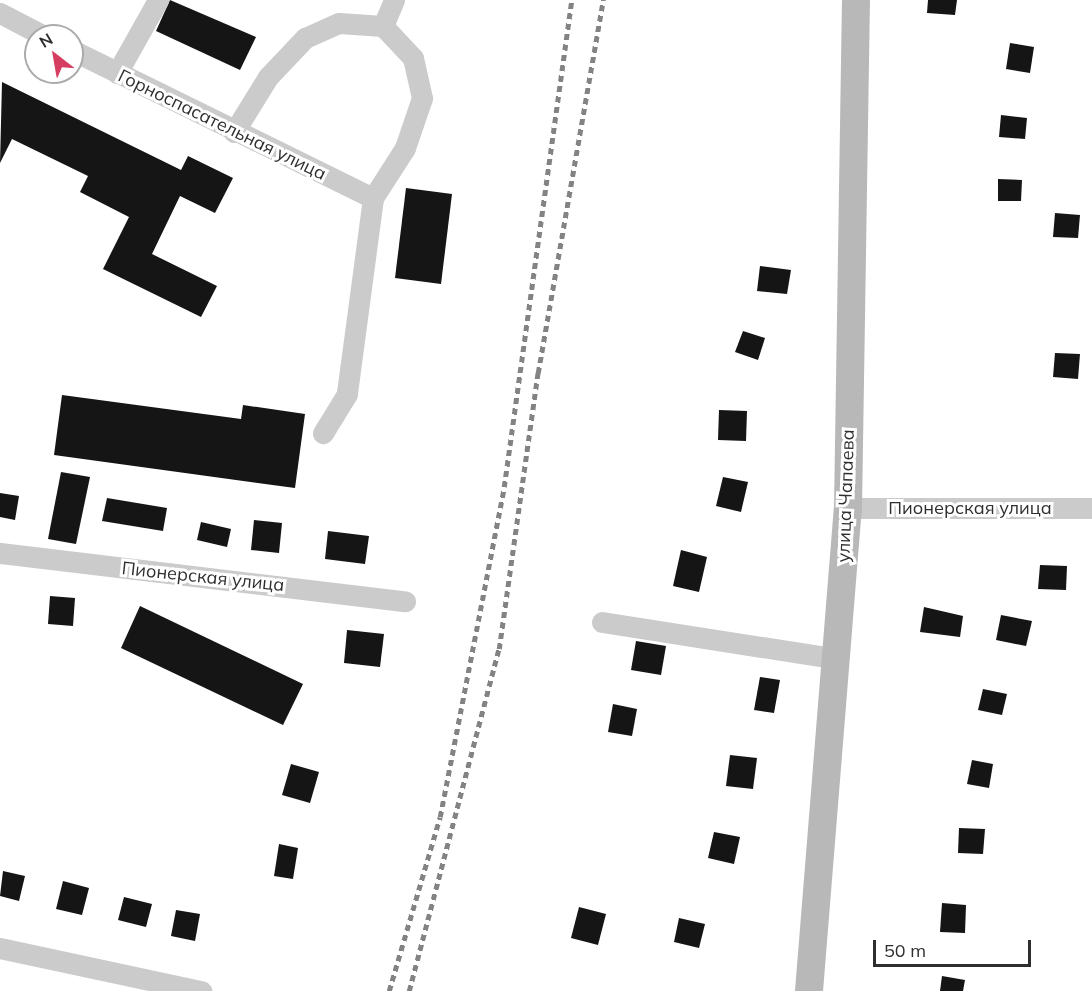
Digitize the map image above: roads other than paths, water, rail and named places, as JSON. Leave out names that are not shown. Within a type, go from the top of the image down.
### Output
[{"type":"street","points":[[117,73],[158,0]]},
{"type":"street","points":[[383,26],[394,0]]},
{"type":"street","name":"улица Чапаева","points":[[809,991],[838,659],[848,508],[856,0]]},
{"type":"street","points":[[0,14],[24,26]]},
{"type":"street","points":[[234,132],[268,77],[305,38],[339,23],[383,26],[413,58],[422,98],[405,148],[373,198],[347,394],[323,433]]},
{"type":"street","name":"Горноспасательная улица","points":[[84,56],[234,132],[373,198]]},
{"type":"street","name":"Пионерская улица","points":[[848,508],[1092,508]]},
{"type":"street","name":"Пионерская улица","points":[[0,553],[405,601]]},
{"type":"street","points":[[602,622],[838,659]]},
{"type":"street","points":[[0,948],[201,991]]},
{"type":"railway","points":[[389,991],[440,817],[504,487],[572,0]]},
{"type":"railway","points":[[409,991],[499,649],[538,373],[603,0]]}]
